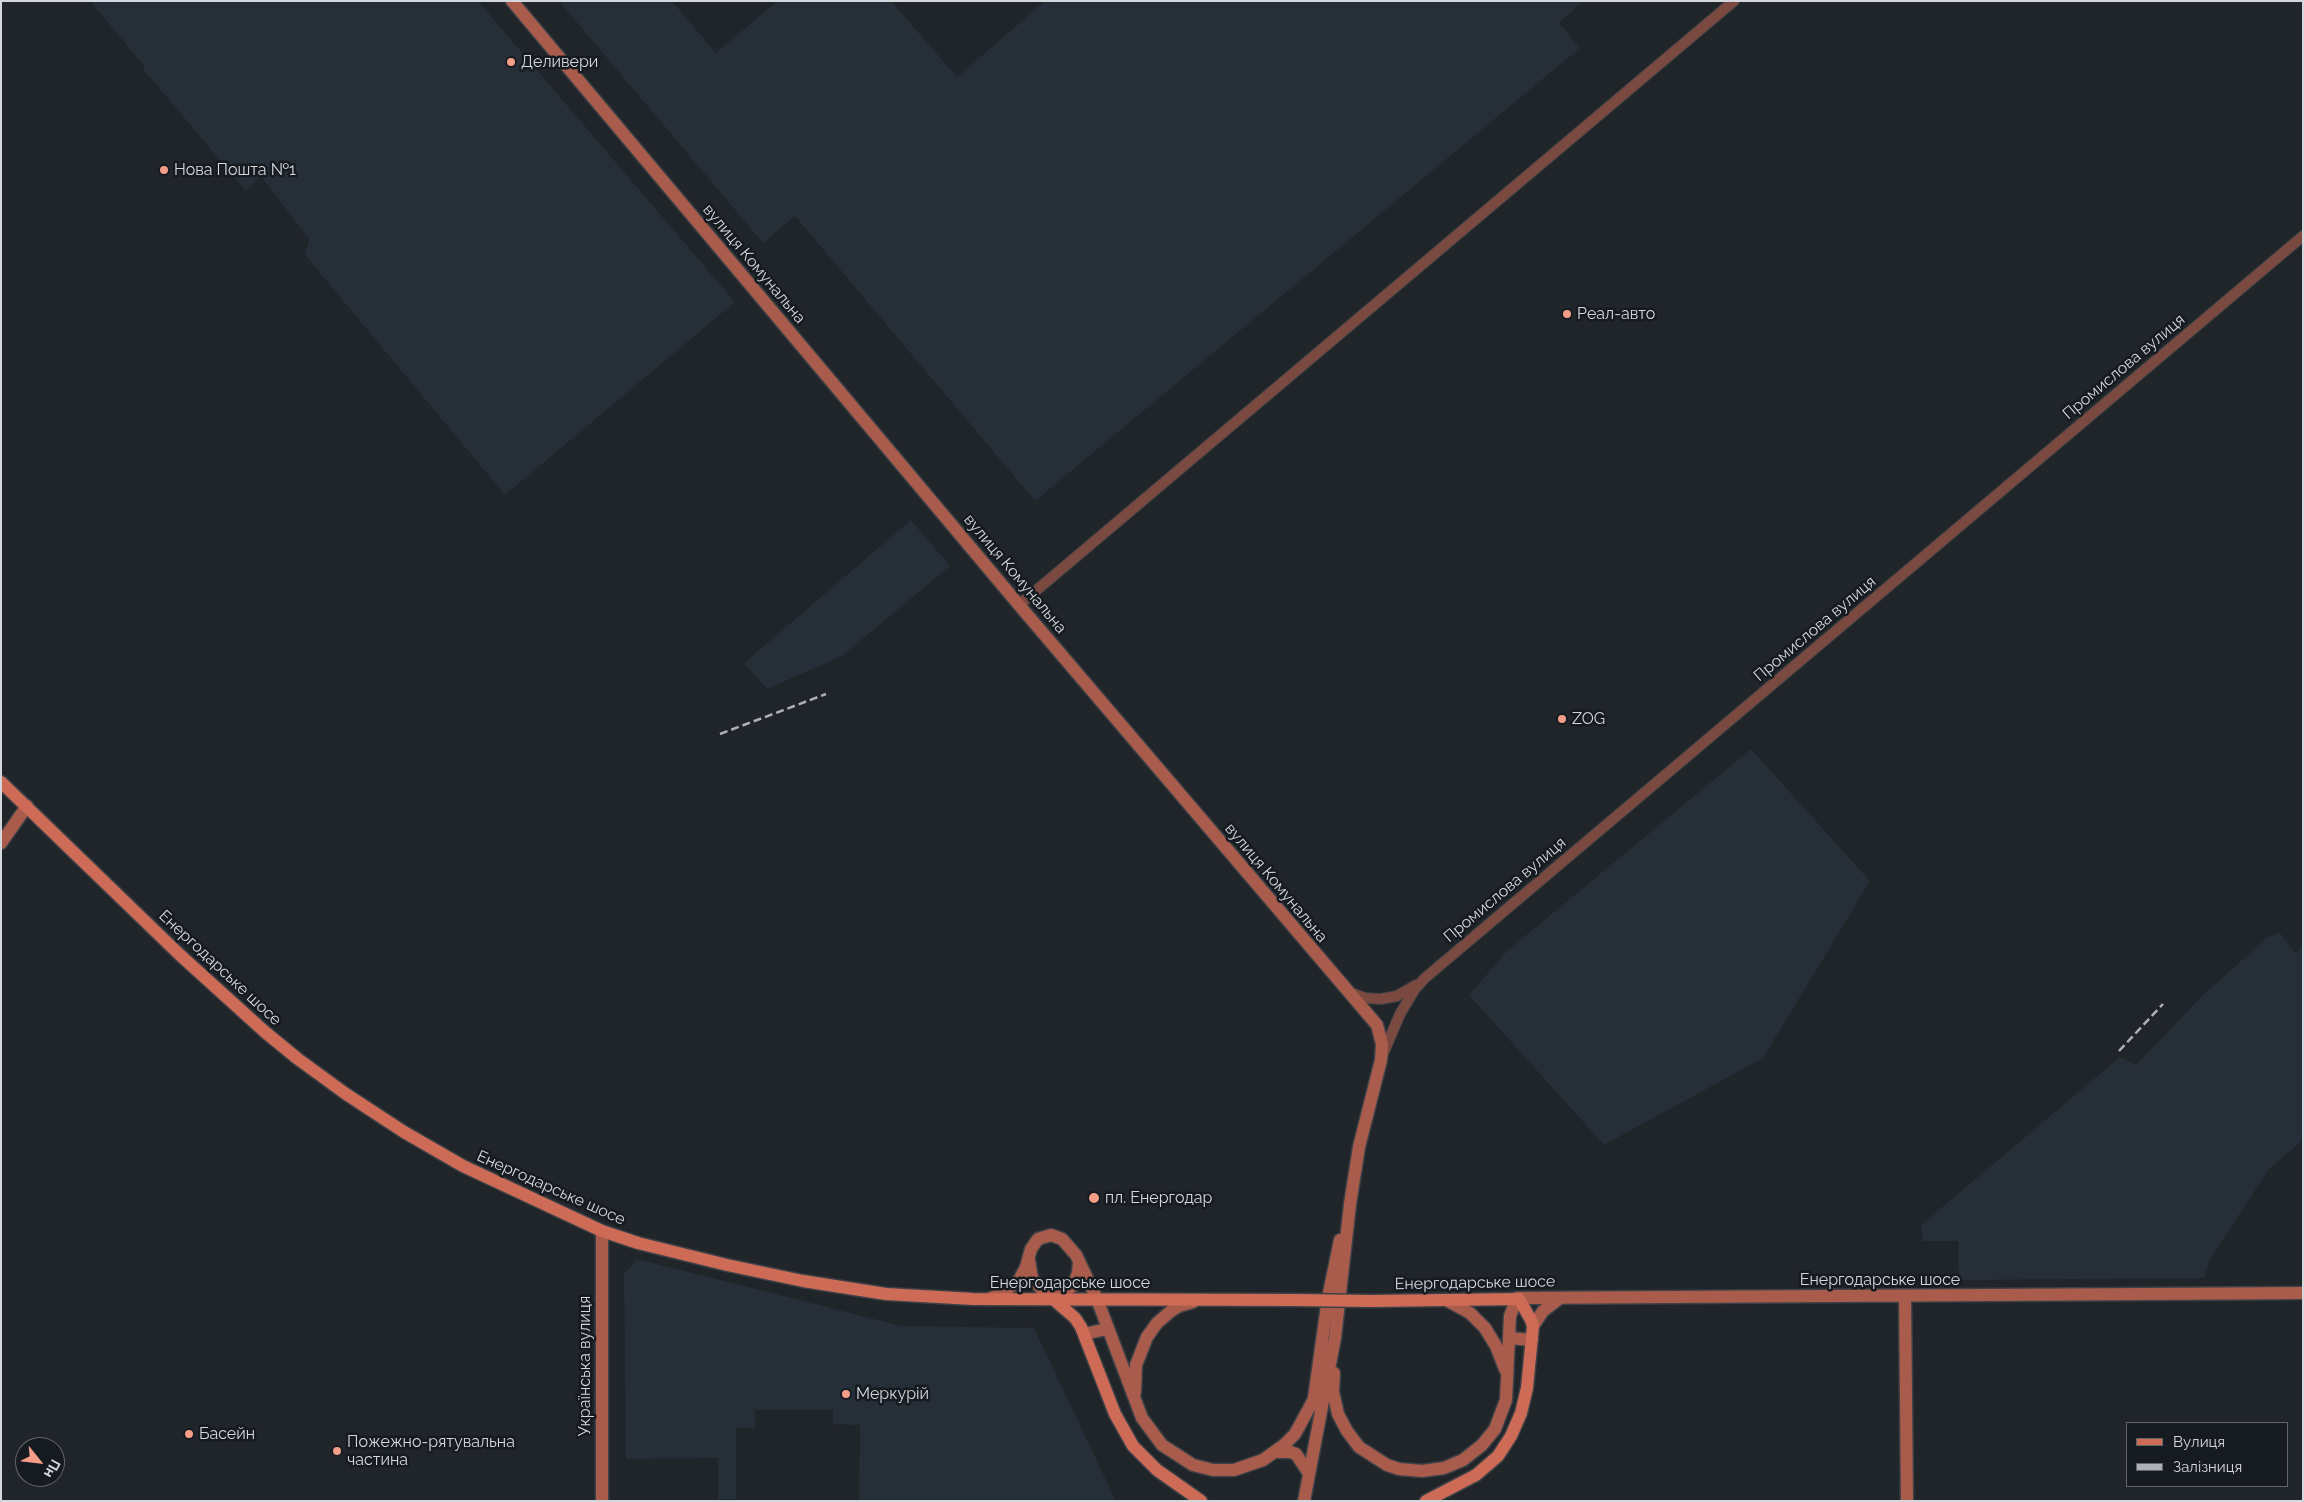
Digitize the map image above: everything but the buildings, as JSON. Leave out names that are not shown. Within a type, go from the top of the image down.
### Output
[{"type":"main road","name":"Енергодарське шосе","points":[[1,782],[180,955],[265,1032],[298,1059],[346,1094],[404,1132],[463,1166],[602,1231],[638,1243],[709,1261],[827,1285],[894,1295],[989,1299],[1197,1300],[1446,1300],[1519,1298]]},
{"type":"main road","points":[[1426,1501],[1476,1475],[1498,1456],[1505,1447],[1516,1425],[1525,1401],[1533,1326],[1529,1314],[1519,1298]]},
{"type":"main road","points":[[1053,1299],[1075,1318],[1084,1334],[1123,1432],[1133,1446],[1157,1470],[1201,1501]]},
{"type":"street","name":"вулиця Комунальна","points":[[512,1],[1020,605],[1377,1025],[1382,1044],[1379,1069],[1363,1130],[1350,1204]]},
{"type":"street","points":[[1020,605],[1734,1]]},
{"type":"street","name":"Промислова вулиця","points":[[1379,1069],[1388,1040],[1397,1021],[1415,988],[1425,978],[2303,236]]},
{"type":"street","points":[[1,843],[27,806]]},
{"type":"street","points":[[1349,992],[1373,999],[1389,998],[1404,993],[1425,978]]},
{"type":"street","points":[[1350,1204],[1335,1338],[1333,1392],[1342,1423],[1352,1439],[1366,1453],[1381,1462],[1399,1469],[1434,1470],[1454,1464],[1472,1454],[1488,1439],[1499,1420],[1506,1400],[1511,1311],[1514,1302],[1519,1298]]},
{"type":"street","points":[[1304,1501],[1314,1399],[1330,1283],[1350,1204]]},
{"type":"street","name":"Українська вулиця","points":[[602,1231],[602,1501]]},
{"type":"street","points":[[989,1299],[1003,1294],[1014,1286],[1023,1274],[1034,1243],[1044,1236],[1050,1235],[1056,1236],[1067,1243],[1079,1262],[1097,1299],[1107,1329],[1148,1428],[1162,1445],[1193,1465],[1213,1470],[1234,1470],[1254,1464],[1276,1452],[1299,1428],[1314,1399]]},
{"type":"street","points":[[1029,1257],[1032,1278],[1053,1299],[1073,1286],[1078,1273],[1079,1262]]},
{"type":"street","name":"Енергодарське шосе","points":[[1519,1298],[2303,1293]]},
{"type":"street","points":[[1905,1296],[1907,1501]]},
{"type":"street","points":[[1533,1326],[1543,1311],[1560,1298]]},
{"type":"street","points":[[1137,1404],[1135,1374],[1139,1356],[1147,1337],[1157,1323],[1171,1311],[1178,1306],[1197,1300]]},
{"type":"street","points":[[1446,1300],[1470,1312],[1486,1328],[1501,1356],[1508,1382]]},
{"type":"street","points":[[1084,1334],[1107,1329]]},
{"type":"street","points":[[1308,1472],[1335,1338]]},
{"type":"street","points":[[1508,1338],[1532,1340]]},
{"type":"street","points":[[1276,1452],[1296,1454],[1308,1472]]},
{"type":"shaded area","points":[[90,1],[478,1],[735,302],[505,495],[305,255],[309,239],[261,176],[246,191],[143,69],[145,67]]},
{"type":"shaded area","points":[[559,1],[672,1],[716,53],[777,1],[891,1],[957,77],[1045,1],[1583,1],[1559,23],[1580,48],[1035,501],[795,216],[763,243]]},
{"type":"shaded area","points":[[911,520],[950,566],[842,656],[767,689],[744,663]]},
{"type":"shaded area","points":[[1751,749],[1870,881],[1763,1058],[1604,1145],[1469,995],[1507,951]]},
{"type":"shaded area","points":[[2280,933],[2295,953],[2303,946],[2303,1140],[2269,1169],[2210,1259],[2204,1278],[1959,1280],[1958,1241],[1923,1241],[1921,1225],[2120,1057],[2136,1065],[2205,993],[2268,937]]},
{"type":"shaded area","name":"Меркурій","points":[[637,1259],[902,1326],[1034,1328],[1116,1501],[859,1501],[860,1425],[833,1424],[833,1410],[755,1410],[755,1428],[736,1428],[736,1499],[718,1499],[718,1458],[626,1459],[624,1274]]},
{"type":"railway","points":[[720,734],[826,694]]},
{"type":"railway","points":[[2119,1051],[2163,1004]]},
{"type":"place","name":"Деливери","points":[[511,62]]},
{"type":"place","name":"Нова Пошта №1","points":[[164,170]]},
{"type":"place","name":"Реал-авто","points":[[1567,314]]},
{"type":"place","name":"ZOG","points":[[1562,719]]},
{"type":"place","name":"пл. Енергодар","points":[[1094,1198]]},
{"type":"place","name":"Меркурій","points":[[846,1394]]},
{"type":"place","name":"Басейн","points":[[189,1434]]},
{"type":"place","name":"Пожежно-рятувальна частина","points":[[337,1451]]}]
